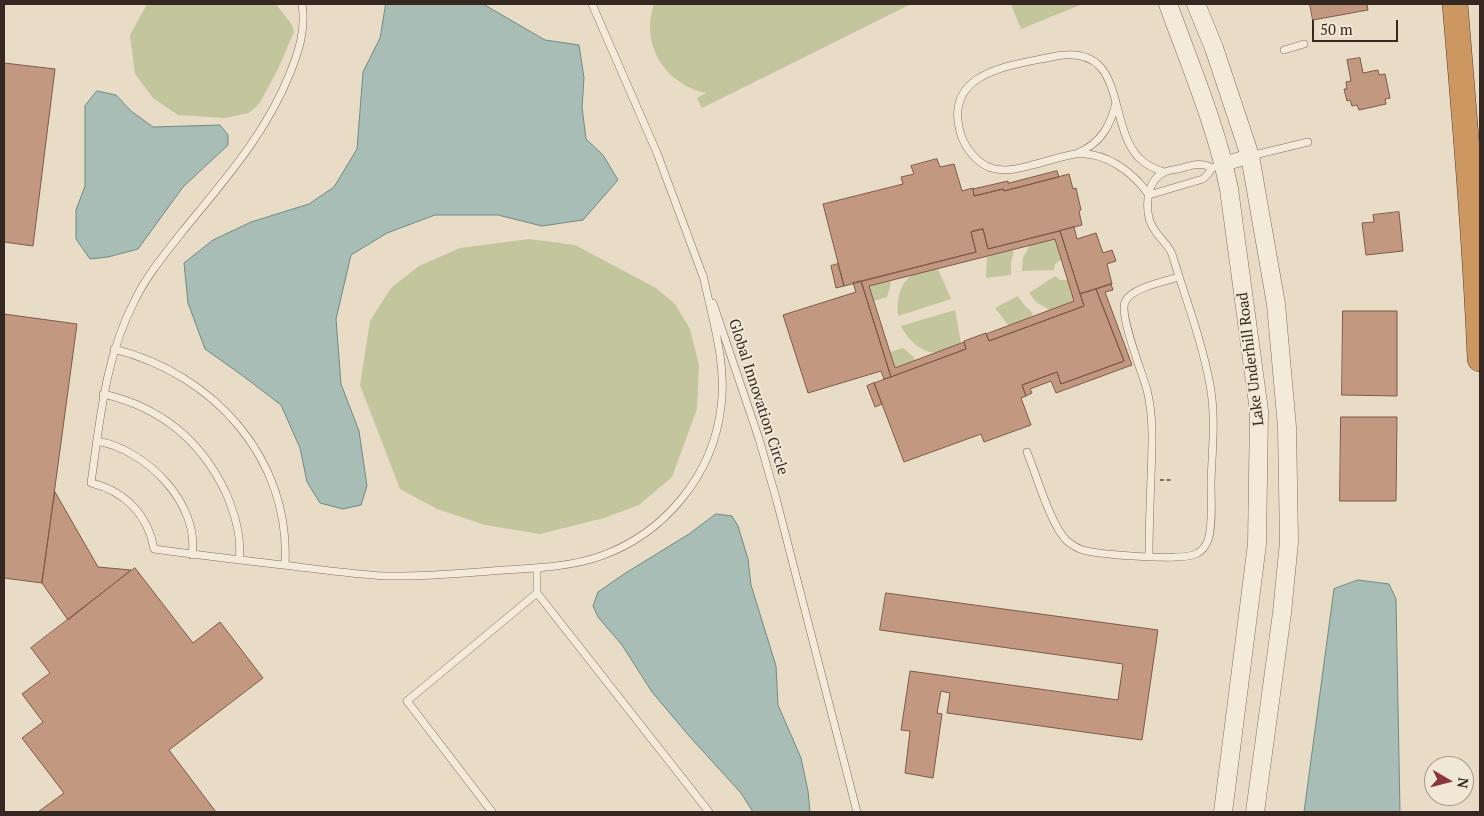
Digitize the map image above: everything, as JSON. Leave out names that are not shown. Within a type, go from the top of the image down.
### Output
[{"type":"highway","points":[[1454,4],[1470,175],[1480,359]]},
{"type":"street","name":"Lake Underhill Road","points":[[1168,4],[1217,138],[1218,166],[1229,189],[1259,411],[1257,544],[1223,812]]},
{"type":"street","name":"Lake Underhill Road","points":[[1196,4],[1214,48],[1250,156],[1276,304],[1287,427],[1289,542],[1282,613],[1255,812]]},
{"type":"street","points":[[1218,166],[1250,156]]},
{"type":"lane","points":[[302,4],[303,26],[298,53],[270,117],[249,148],[147,279],[130,308],[114,349],[103,394],[91,483],[114,492],[134,506],[146,525],[154,549],[336,572],[386,576],[461,573],[567,565],[612,552],[635,540],[659,523],[675,508],[701,471],[713,442],[721,407],[722,380],[720,354],[703,275]]},
{"type":"lane","name":"Global Innovation Circle","points":[[592,4],[657,153],[738,375],[771,481],[857,812]]},
{"type":"lane","points":[[1284,50],[1304,44]]},
{"type":"lane","points":[[1116,101],[1110,122],[1102,135],[1090,147],[1076,154],[1017,169],[998,169],[986,166],[973,156],[961,135],[958,111],[964,93],[972,82],[990,71],[1050,57],[1070,54],[1078,55],[1090,60],[1102,69],[1110,82],[1132,149],[1149,166],[1164,172]]},
{"type":"lane","points":[[1250,156],[1308,142]]},
{"type":"lane","points":[[1076,154],[1099,156],[1117,164],[1139,182],[1149,194]]},
{"type":"lane","points":[[1027,452],[1057,528],[1069,542],[1084,550],[1149,557],[1186,556],[1197,553],[1206,545],[1210,534],[1211,394],[1195,326],[1170,249],[1151,224],[1148,213],[1149,194],[1155,181],[1164,172],[1198,164],[1218,166]]},
{"type":"lane","points":[[1149,194],[1203,179],[1218,166]]},
{"type":"lane","points":[[1149,557],[1152,420],[1147,390],[1124,316],[1124,305],[1126,298],[1135,291],[1179,277]]},
{"type":"lane","points":[[114,349],[145,358],[183,377],[216,402],[242,428],[258,453],[273,486],[285,538],[286,565]]},
{"type":"lane","points":[[103,394],[131,402],[156,414],[179,430],[198,448],[218,477],[232,509],[239,537],[239,560]]},
{"type":"lane","points":[[97,441],[120,447],[136,456],[167,483],[186,515],[193,539],[192,554]]},
{"type":"lane","points":[[537,568],[537,593],[709,812]]},
{"type":"lane","points":[[492,812],[406,701],[537,593]]},
{"type":"path","points":[[1160,480],[1171,480]]},
{"type":"green space","points":[[147,4],[276,4],[292,25],[294,32],[278,69],[259,104],[249,113],[225,118],[178,115],[153,98],[135,74],[130,35]]},
{"type":"green space","points":[[654,4],[911,4],[702,108],[697,98],[706,93],[691,88],[668,72],[653,48],[650,34]]},
{"type":"green space","points":[[1011,4],[1079,4],[1080,5],[1021,29]]},
{"type":"green space","points":[[529,239],[575,245],[656,288],[675,304],[690,329],[699,365],[697,409],[672,477],[639,505],[604,518],[540,534],[485,525],[437,509],[400,489],[360,385],[370,321],[391,288],[419,266],[460,248]]},
{"type":"green space","points":[[1055,239],[1061,260],[1055,264],[1054,270],[1022,271],[1023,258],[1030,245]]},
{"type":"green space","points":[[1010,250],[1014,252],[1011,262],[1011,275],[986,278],[987,257]]},
{"type":"green space","points":[[938,269],[951,299],[898,316],[899,294],[903,284],[911,276]]},
{"type":"green space","points":[[1055,276],[1060,280],[1068,280],[1074,301],[1050,310],[1036,302],[1029,293]]},
{"type":"green space","points":[[890,281],[891,284],[887,297],[874,301],[869,286]]},
{"type":"green space","points":[[1018,296],[1033,313],[1030,318],[1009,326],[995,308]]},
{"type":"green space","points":[[955,310],[961,343],[938,352],[921,349],[911,341],[901,326]]},
{"type":"green space","points":[[903,348],[914,357],[915,361],[895,368],[890,352]]},
{"type":"water","points":[[386,4],[483,4],[545,40],[579,45],[584,78],[582,107],[586,139],[603,155],[618,180],[583,220],[542,226],[498,215],[435,215],[387,233],[351,255],[336,319],[341,384],[359,431],[367,486],[361,505],[343,509],[320,503],[307,482],[300,448],[281,405],[205,349],[188,303],[184,263],[213,240],[251,222],[309,204],[334,187],[357,149],[363,72],[380,38]]},
{"type":"water","points":[[97,91],[116,95],[131,111],[153,127],[220,125],[228,135],[228,145],[183,187],[138,249],[108,257],[90,259],[76,239],[76,210],[85,186],[85,106]]},
{"type":"water","points":[[716,514],[732,516],[738,526],[748,559],[751,585],[776,666],[778,705],[801,758],[810,812],[753,812],[741,793],[652,692],[622,645],[598,617],[593,606],[598,592],[689,534]]},
{"type":"water","points":[[1358,580],[1389,584],[1396,599],[1400,812],[1304,812],[1334,589]]},
{"type":"building","points":[[1310,4],[1367,4],[1368,10],[1313,20]]},
{"type":"building","points":[[1360,58],[1363,73],[1378,70],[1379,75],[1385,74],[1390,98],[1385,99],[1386,104],[1359,110],[1357,105],[1352,106],[1350,100],[1347,101],[1344,89],[1347,89],[1346,82],[1351,81],[1347,60]]},
{"type":"building","points":[[4,63],[55,69],[33,246],[4,242]]},
{"type":"building","points":[[937,159],[940,167],[954,164],[962,191],[973,188],[974,196],[1003,189],[1004,191],[1069,174],[1073,189],[1076,188],[1082,225],[988,249],[983,229],[971,232],[976,252],[844,286],[823,204],[903,184],[901,177],[914,174],[911,166]]},
{"type":"building","points":[[1057,171],[1059,177],[1004,191],[1003,189],[974,196],[973,189]]},
{"type":"building","points":[[1399,212],[1403,251],[1366,255],[1362,223],[1374,222],[1373,215]]},
{"type":"building","points":[[1074,227],[1077,239],[1096,233],[1103,253],[1112,250],[1116,261],[1107,264],[1112,284],[1080,294],[1060,231]]},
{"type":"building","points":[[983,229],[988,249],[1060,231],[1084,306],[989,341],[986,334],[1074,301],[1055,239],[869,286],[895,368],[964,342],[966,349],[891,377],[861,281],[976,252],[971,232]]},
{"type":"building","points":[[838,264],[844,286],[836,288],[831,266]]},
{"type":"building","points":[[861,281],[891,377],[884,379],[881,371],[808,393],[783,315],[856,292],[853,283]]},
{"type":"building","points":[[1111,284],[1113,290],[1105,292],[1132,365],[1056,393],[1051,381],[1030,389],[1032,393],[1026,396],[1022,385],[1057,372],[1061,384],[1124,361],[1096,289]]},
{"type":"building","points":[[1096,289],[1124,361],[1061,384],[1057,372],[1022,385],[1026,396],[1021,398],[1031,425],[984,442],[981,434],[904,462],[874,383],[966,349],[964,341],[986,333],[989,341],[1084,306],[1080,294]]},
{"type":"building","points":[[1343,311],[1397,311],[1397,396],[1342,395]]},
{"type":"building","points":[[4,314],[77,324],[42,583],[4,578]]},
{"type":"building","points":[[874,383],[882,404],[875,407],[867,386]]},
{"type":"building","points":[[1341,417],[1397,417],[1396,501],[1340,501]]},
{"type":"building","points":[[55,492],[98,567],[131,570],[68,620],[42,583]]},
{"type":"building","points":[[135,568],[193,643],[220,622],[263,678],[169,750],[216,812],[38,812],[64,793],[22,738],[43,722],[22,694],[50,673],[31,648]]},
{"type":"building","points":[[886,593],[1158,630],[1142,740],[947,713],[950,693],[941,691],[937,713],[942,714],[933,778],[905,773],[910,731],[901,730],[910,671],[1118,700],[1123,664],[880,630]]}]
